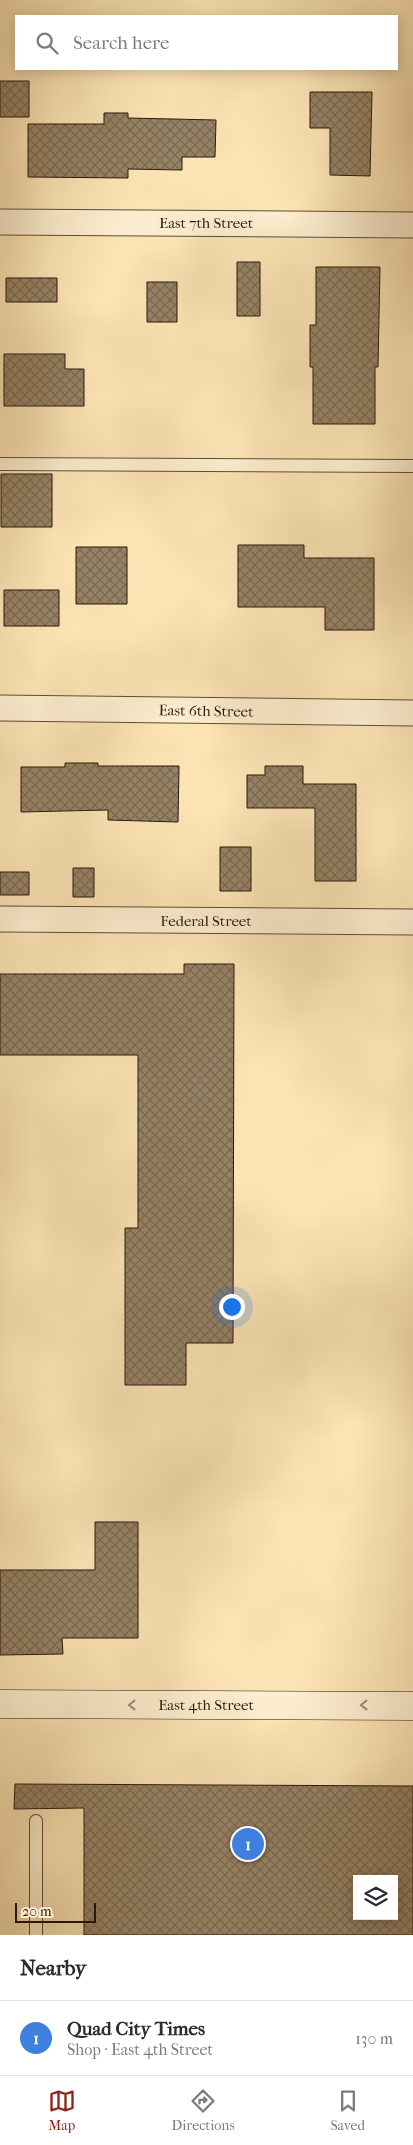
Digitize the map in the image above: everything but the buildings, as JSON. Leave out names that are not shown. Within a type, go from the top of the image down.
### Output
[{"type":"main road","name":"East 4th Street","points":[[0,1704],[413,1706]]},
{"type":"street","name":"East 7th Street","points":[[0,222],[413,224]]},
{"type":"street","name":"East 6th Street","points":[[0,708],[413,713]]},
{"type":"street","name":"Federal Street","points":[[0,919],[413,922]]},
{"type":"lane","points":[[0,464],[413,466]]},
{"type":"lane","points":[[36,1821],[36,1935]]},
{"type":"place","name":"Quad City Times","points":[[248,1844]]}]
